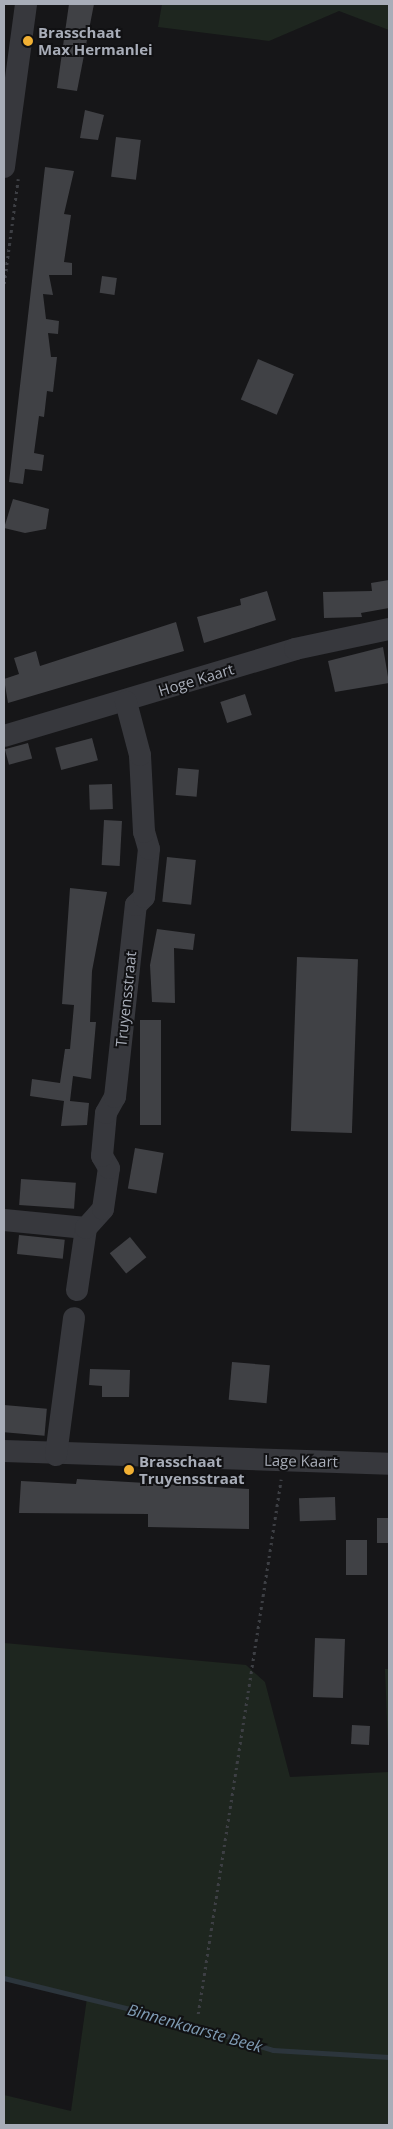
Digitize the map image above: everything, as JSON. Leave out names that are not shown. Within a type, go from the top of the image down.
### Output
[{"type":"street","points":[[4,168],[26,4]]},
{"type":"street","name":"Hoge Kaart","points":[[4,736],[126,702],[295,649],[389,629]]},
{"type":"street","name":"Truyensstraat","points":[[86,1228],[103,1209],[108,1168],[102,1156],[106,1113],[115,1097],[136,906],[144,897],[149,849],[144,832],[140,755],[126,702]]},
{"type":"street","points":[[4,1220],[86,1228],[77,1290]]},
{"type":"street","points":[[56,1455],[74,1318]]},
{"type":"street","name":"Lage Kaart","points":[[4,1451],[56,1455],[389,1464]]},
{"type":"path","points":[[198,2014],[283,1461]]},
{"type":"shaded area","points":[[162,4],[389,4],[389,30],[339,11],[269,41],[158,27]]},
{"type":"shaded area","points":[[4,1643],[246,1665],[265,1682],[290,1777],[389,1772],[389,2125],[4,2125],[4,2095],[71,2111],[87,1998],[4,1978]]},
{"type":"shaded area","points":[[385,1669],[389,1669],[389,1772]]},
{"type":"building","points":[[69,4],[94,4],[77,91],[57,88]]},
{"type":"building","points":[[85,110],[104,115],[98,140],[80,138]]},
{"type":"building","points":[[116,137],[141,140],[136,180],[111,177]]},
{"type":"building","points":[[45,167],[74,171],[64,214],[71,215],[64,262],[72,263],[72,275],[49,275],[53,295],[43,294],[46,319],[59,321],[58,334],[48,333],[51,357],[57,357],[53,392],[47,391],[44,417],[39,416],[34,453],[44,455],[42,471],[25,469],[23,484],[9,482]]},
{"type":"building","points":[[102,276],[117,278],[114,295],[100,293]]},
{"type":"building","points":[[258,359],[294,374],[277,415],[241,400]]},
{"type":"building","points":[[13,499],[49,509],[46,529],[25,533],[4,528]]},
{"type":"building","points":[[389,580],[389,608],[361,613],[362,617],[324,618],[323,592],[372,591],[371,583]]},
{"type":"building","points":[[267,591],[276,620],[204,643],[197,617],[241,605],[240,599]]},
{"type":"building","points":[[176,622],[184,651],[8,703],[4,679],[19,674],[14,658],[36,651],[40,666]]},
{"type":"building","points":[[383,647],[389,683],[335,692],[328,661]]},
{"type":"building","points":[[245,694],[252,715],[227,723],[220,702]]},
{"type":"building","points":[[92,738],[98,760],[61,770],[55,748]]},
{"type":"building","points":[[28,743],[32,758],[9,765],[5,749]]},
{"type":"building","points":[[178,768],[199,770],[197,797],[176,795]]},
{"type":"building","points":[[112,784],[113,809],[90,810],[89,785]]},
{"type":"building","points":[[104,820],[122,821],[120,866],[102,865]]},
{"type":"building","points":[[167,857],[196,860],[191,905],[162,902]]},
{"type":"building","points":[[70,888],[107,892],[92,971],[90,1022],[96,1022],[91,1079],[73,1076],[70,1101],[89,1103],[87,1125],[61,1126],[64,1101],[30,1096],[32,1079],[60,1083],[65,1049],[70,1049],[74,1005],[62,1004]]},
{"type":"building","points":[[157,929],[195,934],[193,950],[174,948],[175,1003],[152,1002],[150,965]]},
{"type":"building","points":[[297,957],[358,959],[352,1133],[291,1131]]},
{"type":"building","points":[[140,1020],[161,1020],[161,1125],[140,1125]]},
{"type":"building","points":[[135,1148],[164,1153],[156,1193],[128,1188]]},
{"type":"building","points":[[21,1179],[76,1183],[74,1209],[19,1205]]},
{"type":"building","points":[[19,1235],[65,1240],[63,1259],[17,1254]]},
{"type":"building","points":[[130,1237],[146,1257],[126,1274],[110,1253]]},
{"type":"building","points":[[232,1362],[270,1365],[267,1403],[229,1400]]},
{"type":"building","points":[[90,1369],[130,1370],[129,1397],[102,1397],[102,1386],[89,1385]]},
{"type":"building","points":[[4,1405],[47,1409],[44,1436],[4,1432]]},
{"type":"building","points":[[77,1479],[249,1489],[249,1529],[148,1527],[148,1514],[19,1513],[21,1481],[76,1484]]},
{"type":"building","points":[[335,1497],[336,1520],[300,1521],[299,1498]]},
{"type":"building","points":[[377,1518],[389,1518],[389,1543],[377,1543]]},
{"type":"building","points":[[346,1540],[367,1540],[367,1575],[346,1575]]},
{"type":"building","points":[[315,1638],[345,1639],[343,1698],[313,1697]]},
{"type":"building","points":[[352,1725],[370,1726],[369,1745],[351,1744]]},
{"type":"waterway","name":"Binnenkaarste Beek","points":[[4,1978],[167,2018],[273,2050],[389,2057]]},
{"type":"place","name":"Brasschaat Max Hermanlei","points":[[28,41]]},
{"type":"place","name":"Brasschaat Truyensstraat","points":[[129,1470]]}]
